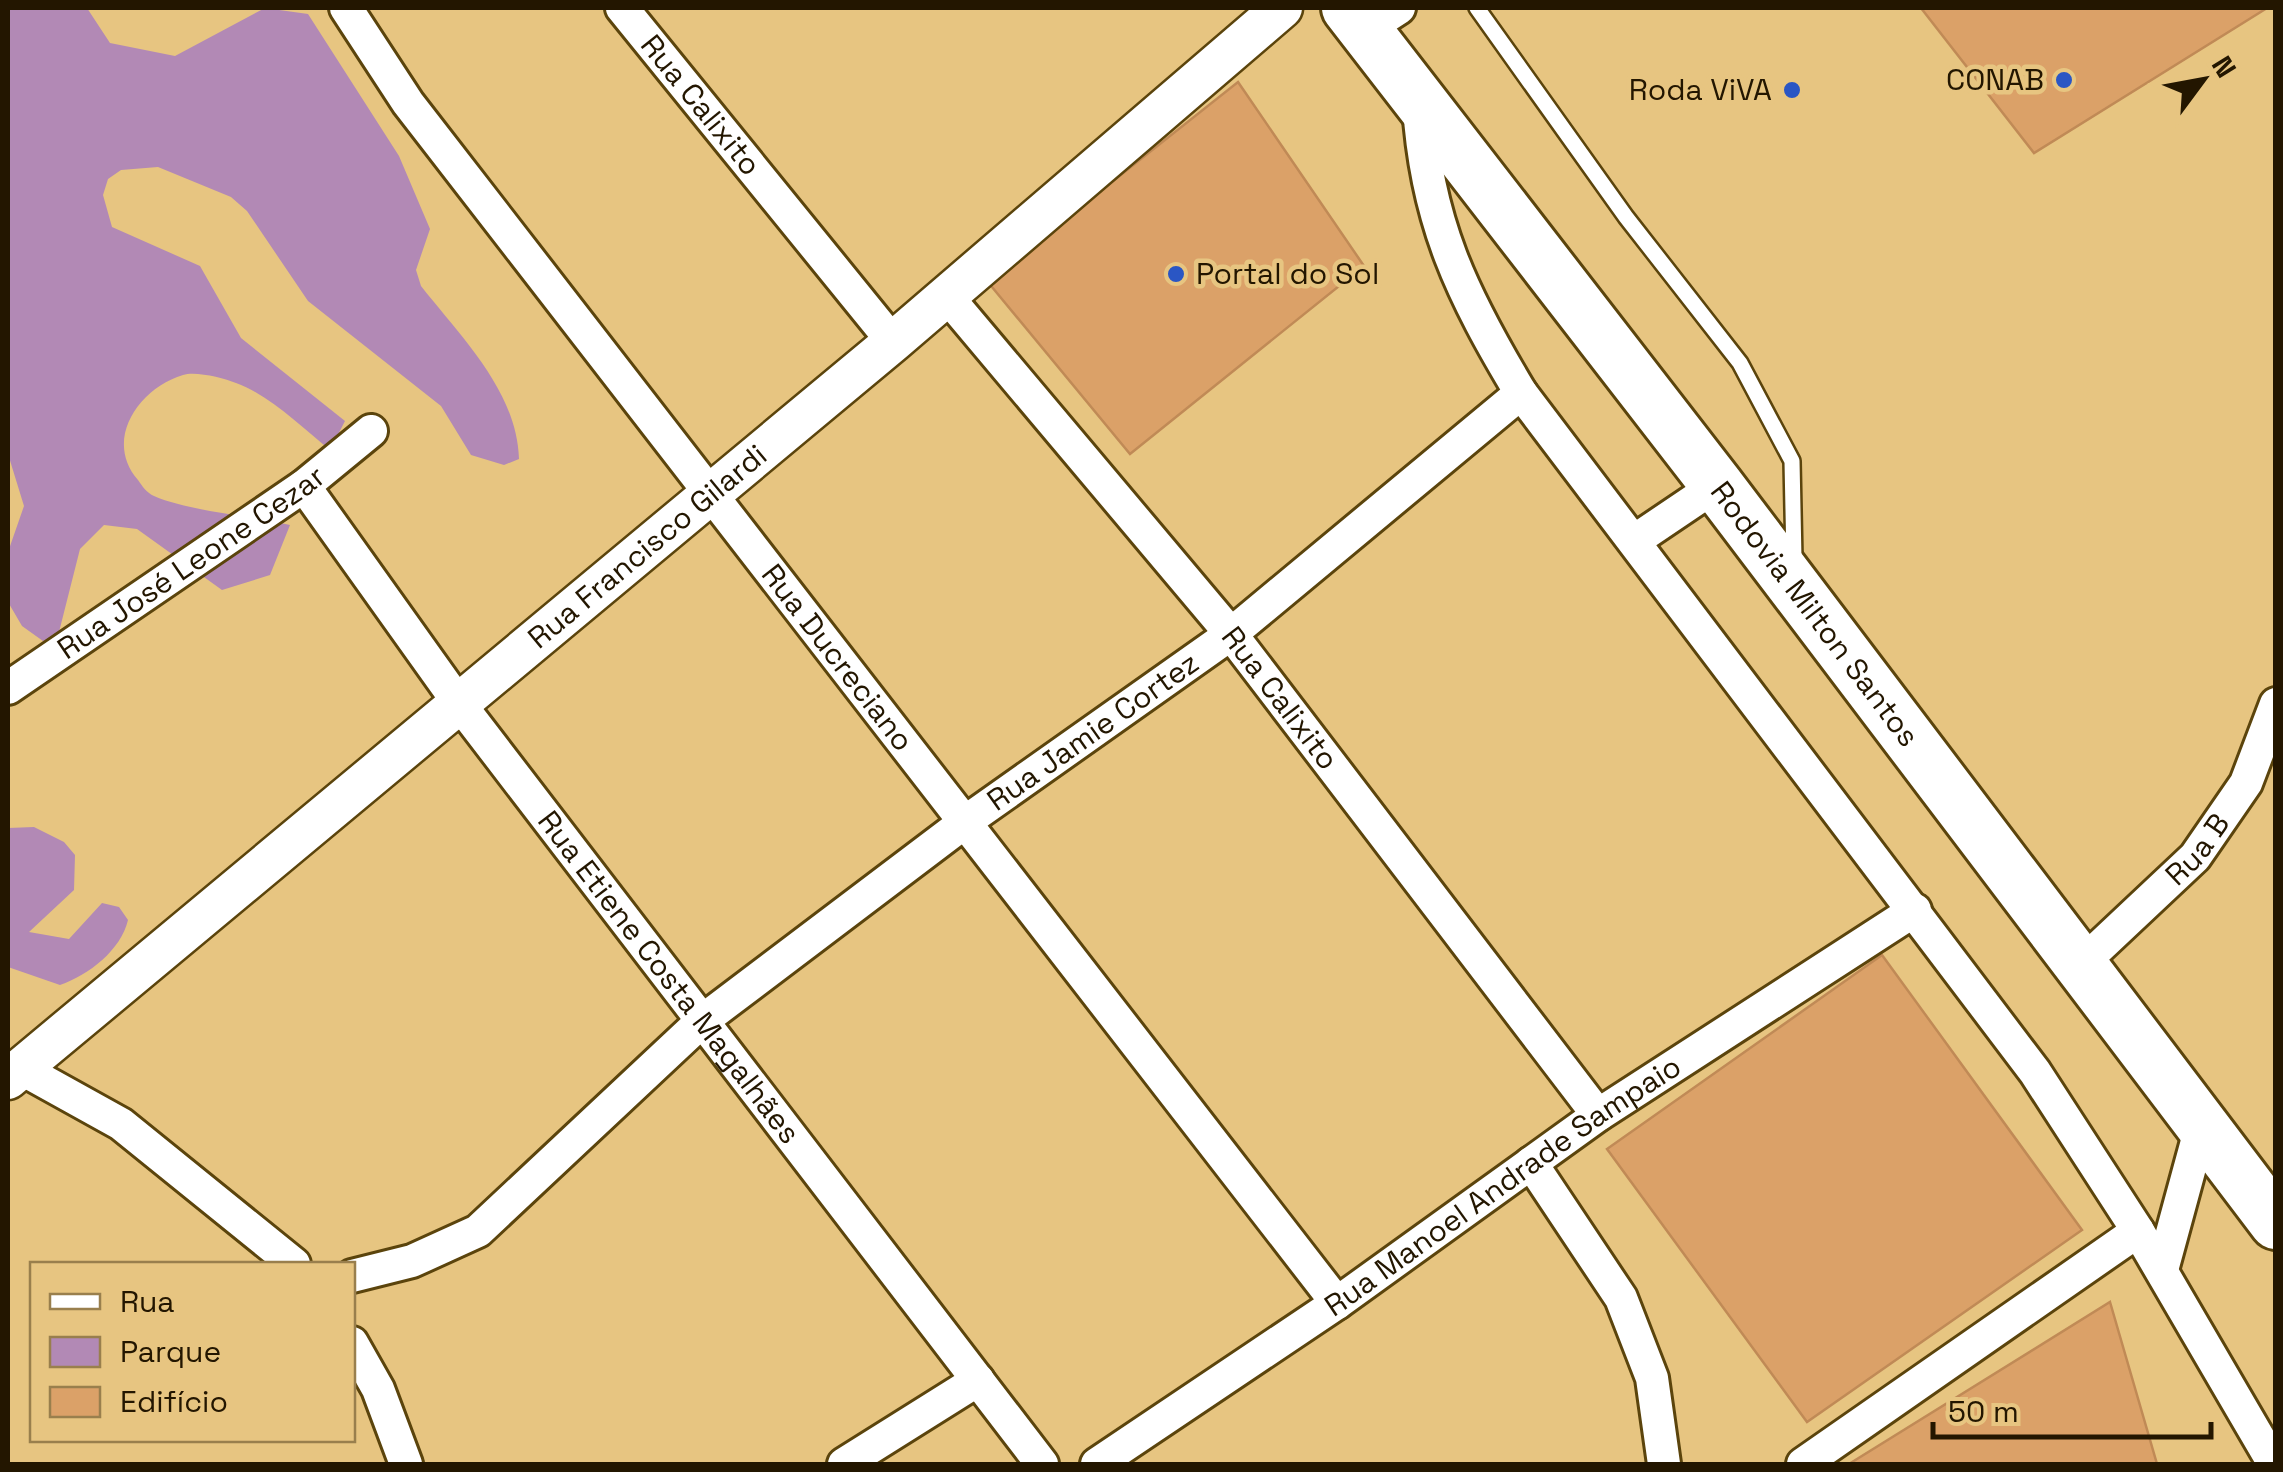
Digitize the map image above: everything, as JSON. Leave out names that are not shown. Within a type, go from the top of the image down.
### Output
[{"type":"highway","name":"Rodovia Milton Santos","points":[[1371,15],[1419,100],[1717,485],[2158,1072],[2271,1208]]},
{"type":"highway","points":[[2158,1072],[2271,1208]]},
{"type":"street","name":"Rua Ducreciano","points":[[346,8],[408,103],[1337,1302]]},
{"type":"street","name":"Rua Calixito","points":[[622,8],[892,342]]},
{"type":"street","name":"Rua Francisco Gilardi","points":[[14,1074],[892,342],[1282,8]]},
{"type":"street","points":[[1419,100],[1423,170],[1441,231],[1471,310],[1522,393],[2035,1072],[2162,1270],[2274,1464]]},
{"type":"street","name":"Rua Calixito","points":[[944,294],[1231,634],[1598,1115]]},
{"type":"street","name":"Rua Jamie Cortez","points":[[355,1275],[412,1262],[478,1231],[702,1022],[965,822],[1231,634],[1522,393]]},
{"type":"street","name":"Rua José Leone Cezar","points":[[8,688],[304,486],[370,431]]},
{"type":"street","points":[[1634,541],[1717,485]]},
{"type":"street","name":"Rua Etiene Costa Magalhães","points":[[304,486],[458,702],[1042,1464]]},
{"type":"street","name":"Rua B","points":[[2078,966],[2195,857],[2246,783],[2276,704]]},
{"type":"street","name":"Rua Manoel Andrade Sampaio","points":[[1096,1464],[1337,1302],[1598,1115],[1914,910]]},
{"type":"street","points":[[14,1074],[122,1124],[292,1262]]},
{"type":"street","points":[[2162,1270],[2202,1123]]},
{"type":"street","points":[[1531,1163],[1621,1298],[1652,1378],[1664,1464]]},
{"type":"street","points":[[1802,1464],[2138,1231]]},
{"type":"street","points":[[355,1348],[378,1390],[406,1464]]},
{"type":"street","points":[[844,1464],[978,1380]]},
{"type":"lane","points":[[1478,8],[1626,217],[1740,363],[1792,461],[1794,588]]},
{"type":"green space","points":[[8,8],[87,8],[110,43],[175,56],[265,8],[308,14],[399,156],[430,229],[416,270],[421,286],[498,388],[516,434],[519,459],[504,465],[471,455],[441,406],[308,301],[247,211],[231,197],[158,167],[121,170],[108,179],[103,195],[112,227],[200,266],[241,338],[345,421],[330,450],[273,404],[236,383],[217,377],[183,375],[152,391],[131,417],[125,433],[128,465],[154,496],[290,525],[270,575],[222,590],[137,529],[104,525],[80,549],[58,636],[43,641],[22,626],[8,602],[8,552],[24,506],[8,454]]},
{"type":"green space","points":[[34,827],[64,842],[75,855],[74,890],[29,932],[69,939],[102,903],[119,907],[128,920],[118,941],[102,960],[60,985],[8,967],[8,828]]},
{"type":"building","name":"CONAB","points":[[1921,8],[2267,8],[2034,153]]},
{"type":"building","name":"Portal do Sol","points":[[1238,82],[1364,266],[1130,454],[987,281]]},
{"type":"building","points":[[1882,955],[2082,1230],[1807,1422],[1607,1149]]},
{"type":"building","points":[[2110,1302],[2157,1464],[1849,1464]]},
{"type":"place","name":"CONAB","points":[[2064,80]]},
{"type":"place","name":"Roda ViVA","points":[[1792,90]]},
{"type":"place","name":"Portal do Sol","points":[[1176,274]]}]
